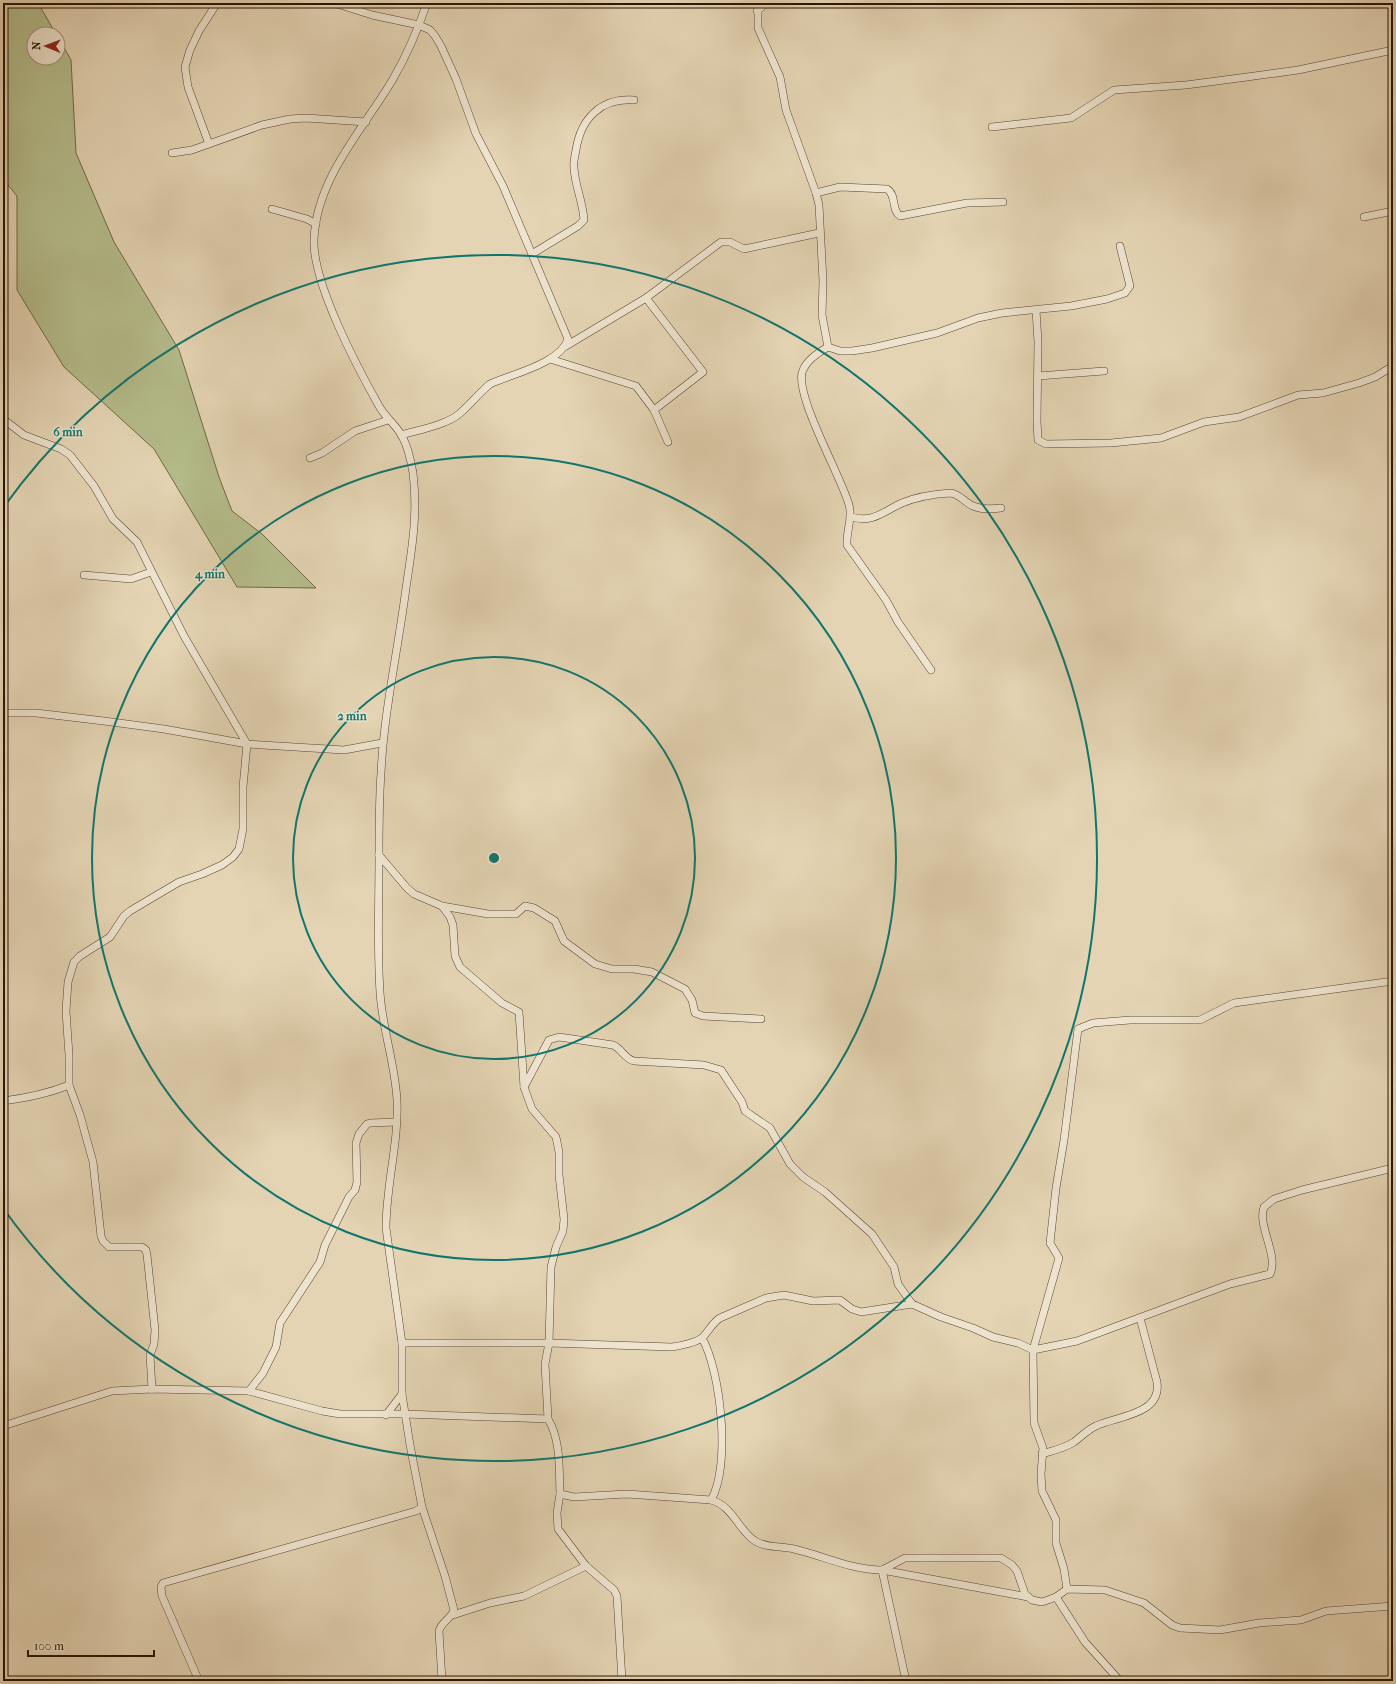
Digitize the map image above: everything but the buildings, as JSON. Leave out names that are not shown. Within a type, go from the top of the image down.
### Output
[{"type":"street","points":[[209,144],[188,87],[185,67],[190,50],[199,31],[217,3]]},
{"type":"street","points":[[334,3],[372,15],[420,25],[430,30],[441,46],[456,79],[476,134],[504,186],[564,329],[568,339],[566,346]]},
{"type":"street","points":[[427,3],[420,25],[394,77],[330,178],[324,192],[316,224],[314,241],[316,261],[320,278],[334,314],[378,405],[388,420],[402,435],[410,456],[413,473],[415,531],[382,743],[379,823],[380,992],[382,1013],[395,1075],[397,1102],[386,1210],[386,1228],[402,1343],[402,1394],[405,1414],[422,1507],[453,1603],[453,1614]]},
{"type":"street","points":[[758,3],[758,28],[780,77],[786,110],[816,194],[823,281],[822,315],[828,347]]},
{"type":"street","points":[[757,11],[766,3]]},
{"type":"street","points":[[992,127],[1071,118],[1114,90],[1186,85],[1298,70],[1393,50]]},
{"type":"street","points":[[532,254],[578,226],[584,220],[573,167],[577,145],[586,122],[594,113],[607,104],[624,99],[634,100]]},
{"type":"street","points":[[172,153],[192,150],[262,125],[290,119],[306,118],[366,122]]},
{"type":"street","points":[[816,194],[840,187],[887,189],[892,194],[897,213],[900,216],[967,203],[1004,202]]},
{"type":"street","points":[[272,209],[307,219],[316,224]]},
{"type":"street","points":[[1364,217],[1393,211]]},
{"type":"street","points":[[402,435],[450,420],[458,415],[482,390],[490,384],[550,359],[566,346],[646,298],[721,242],[730,242],[744,249],[819,233]]},
{"type":"street","points":[[828,347],[840,351],[858,350],[923,337],[978,318],[1002,313],[1071,306],[1107,299],[1125,293],[1130,286],[1120,246]]},
{"type":"street","points":[[646,298],[704,372],[654,410]]},
{"type":"street","points":[[1036,310],[1038,342],[1038,440],[1046,444],[1111,443],[1161,438],[1204,422],[1239,417],[1298,395],[1343,388],[1375,377],[1393,366]]},
{"type":"street","points":[[828,347],[811,359],[802,370],[802,390],[823,446],[836,472],[848,502],[851,517],[847,542],[848,547],[886,600],[898,622],[931,670]]},
{"type":"street","points":[[550,359],[636,386],[654,410],[668,442]]},
{"type":"street","points":[[1038,376],[1104,371]]},
{"type":"street","points":[[3,419],[24,435],[61,449],[70,455],[94,486],[113,518],[137,542],[184,636],[247,744],[243,787],[242,841],[239,849],[233,857],[222,865],[179,882],[130,911],[124,916],[110,937],[80,956],[74,962],[68,982],[66,1011],[69,1055],[68,1085],[80,1115],[93,1162],[100,1230],[103,1241],[109,1247],[142,1247],[146,1250],[154,1330],[154,1344],[150,1356],[152,1389]]},
{"type":"street","points":[[310,458],[330,448],[355,431],[388,420]]},
{"type":"street","points":[[851,517],[865,519],[876,517],[907,501],[949,493],[958,495],[973,506],[980,508],[1001,508]]},
{"type":"street","points":[[84,575],[131,579],[151,572]]},
{"type":"street","points":[[3,713],[36,713],[104,721],[247,744],[344,750],[382,743]]},
{"type":"street","points":[[379,855],[407,888],[414,894],[442,906],[488,914],[516,914],[525,906],[534,908],[555,921],[564,941],[595,964],[612,969],[634,969],[652,972],[675,983],[685,989],[692,1000],[696,1013],[703,1016],[761,1019]]},
{"type":"street","points":[[442,906],[452,921],[455,956],[460,967],[502,1003],[519,1012],[524,1086],[532,1110],[556,1137],[559,1152],[559,1175],[564,1219],[563,1231],[552,1258],[549,1343],[545,1364],[548,1419],[553,1426],[557,1443],[560,1494],[557,1513],[558,1529],[586,1566],[614,1590],[617,1596],[622,1681]]},
{"type":"street","points":[[1067,1589],[1064,1569],[1056,1543],[1056,1520],[1042,1491],[1041,1474],[1043,1448],[1034,1423],[1033,1350],[1059,1258],[1050,1243],[1078,1029],[1093,1022],[1130,1020],[1200,1020],[1234,1003],[1393,981]]},
{"type":"street","points":[[524,1086],[549,1040],[559,1037],[613,1046],[618,1048],[628,1059],[634,1062],[704,1065],[721,1070],[742,1102],[745,1111],[770,1128],[790,1164],[803,1177],[825,1192],[872,1234],[894,1267],[898,1284],[912,1304],[973,1328],[984,1334],[1018,1343],[1033,1350],[1077,1342],[1230,1284],[1270,1274],[1272,1265],[1262,1215],[1264,1206],[1268,1203],[1302,1190],[1393,1168]]},
{"type":"street","points":[[3,1101],[29,1098],[50,1093],[68,1085]]},
{"type":"street","points":[[249,1391],[263,1372],[276,1347],[280,1323],[320,1262],[325,1245],[349,1197],[356,1187],[356,1143],[359,1134],[367,1124],[370,1123],[396,1122]]},
{"type":"street","points":[[402,1343],[549,1343],[672,1347],[682,1346],[702,1338],[714,1322],[720,1318],[766,1298],[775,1296],[794,1296],[813,1300],[840,1300],[852,1309],[861,1312],[912,1304]]},
{"type":"street","points":[[1042,1454],[1073,1443],[1089,1430],[1098,1425],[1143,1410],[1154,1400],[1158,1387],[1140,1318]]},
{"type":"street","points":[[702,1338],[714,1367],[722,1416],[722,1442],[718,1486],[711,1500]]},
{"type":"street","points":[[3,1426],[112,1391],[152,1389],[249,1391],[340,1414],[405,1414],[548,1419]]},
{"type":"street","points":[[386,1414],[402,1394]]},
{"type":"street","points":[[560,1494],[574,1497],[627,1494],[711,1500],[720,1503],[727,1508],[750,1536],[760,1544],[794,1549],[848,1565],[1028,1597],[1036,1602],[1042,1602],[1056,1597],[1067,1589],[1105,1590],[1144,1603],[1176,1627],[1214,1630],[1259,1623],[1301,1620],[1326,1611],[1393,1606]]},
{"type":"street","points":[[199,1681],[162,1596],[161,1587],[163,1583],[416,1511],[422,1507]]},
{"type":"street","points":[[882,1570],[905,1558],[1001,1558],[1007,1561],[1017,1571],[1028,1597]]},
{"type":"street","points":[[442,1681],[438,1631],[442,1623],[453,1614],[490,1603],[524,1596],[586,1566]]},
{"type":"street","points":[[882,1570],[906,1681]]},
{"type":"street","points":[[1056,1597],[1085,1642],[1120,1681]]},
{"type":"green space","points":[[3,3],[38,3],[51,26],[26,26],[26,66],[66,66],[66,51],[71,60],[76,153],[114,242],[179,350],[219,477],[232,511],[262,534],[316,588],[237,587],[154,449],[64,367],[17,290],[17,196],[3,179]]}]
